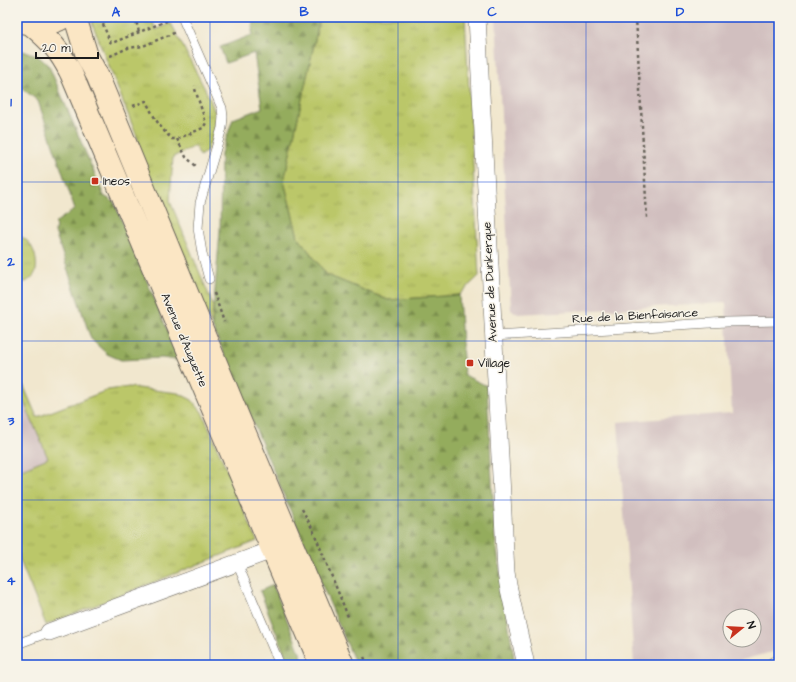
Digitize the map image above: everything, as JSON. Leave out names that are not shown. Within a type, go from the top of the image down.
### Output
[{"type":"main road","points":[[25,23],[44,25],[64,17]]},
{"type":"main road","name":"Avenue d'Auguette","points":[[75,17],[87,56],[98,77],[119,126],[242,426],[343,665]]},
{"type":"main road","name":"Avenue d'Auguette","points":[[25,23],[55,46],[72,73],[321,665]]},
{"type":"street","name":"Avenue de Dunkerque","points":[[477,17],[506,572],[526,665]]},
{"type":"street","points":[[49,632],[272,550]]},
{"type":"street","points":[[775,665],[779,664]]},
{"type":"lane","points":[[182,17],[222,108],[223,117],[222,128],[200,203],[198,228],[202,254],[209,279]]},
{"type":"lane","name":"Rue de la Bienfaisance","points":[[493,336],[779,320]]},
{"type":"lane","points":[[237,563],[280,665]]},
{"type":"lane","points":[[17,644],[49,632]]},
{"type":"path","points":[[135,17],[140,32]]},
{"type":"path","points":[[636,17],[647,218]]},
{"type":"path","points":[[103,24],[110,42],[112,43],[171,20]]},
{"type":"path","points":[[109,57],[128,48],[143,46],[187,28]]},
{"type":"path","points":[[128,108],[146,101],[153,117],[162,130],[172,139],[177,139],[203,128],[206,123],[194,84],[208,78]]},
{"type":"path","points":[[177,139],[186,158],[209,173]]},
{"type":"shaded area","points":[[496,17],[779,17],[779,650],[724,665],[634,665],[618,422],[732,413],[726,303],[518,314],[511,310]]},
{"type":"shaded area","points":[[17,386],[49,458],[17,471]]},
{"type":"green space","points":[[95,17],[151,17],[156,30],[171,23],[210,99],[216,116],[214,134],[207,150],[200,156],[195,146],[173,157],[170,201],[213,305],[212,326],[135,144],[139,142],[92,23]]},
{"type":"green space","points":[[253,17],[320,17],[284,181],[298,237],[327,275],[388,300],[459,295],[464,375],[487,386],[495,537],[515,665],[356,665],[212,326],[220,231],[221,153],[233,119],[262,108],[254,53],[226,63],[220,47],[252,35]]},
{"type":"green space","points":[[320,17],[465,17],[479,276],[459,295],[388,300],[327,275],[298,237],[284,181]]},
{"type":"green space","points":[[17,49],[38,56],[49,66],[104,196],[114,202],[179,358],[176,360],[162,358],[121,360],[107,354],[91,339],[55,232],[56,222],[75,209],[38,101],[17,86]]},
{"type":"green space","points":[[19,236],[24,238],[31,245],[36,260],[35,274],[26,282],[17,281],[17,237]]},
{"type":"green space","points":[[17,371],[37,417],[108,390],[129,387],[178,393],[192,400],[202,412],[257,541],[46,625],[17,553],[17,471],[48,458],[17,386]]},
{"type":"green space","points":[[273,585],[305,665],[289,665],[260,591]]},
{"type":"place","name":"Ineos","points":[[95,181]]},
{"type":"place","name":"Village","points":[[470,363]]}]
